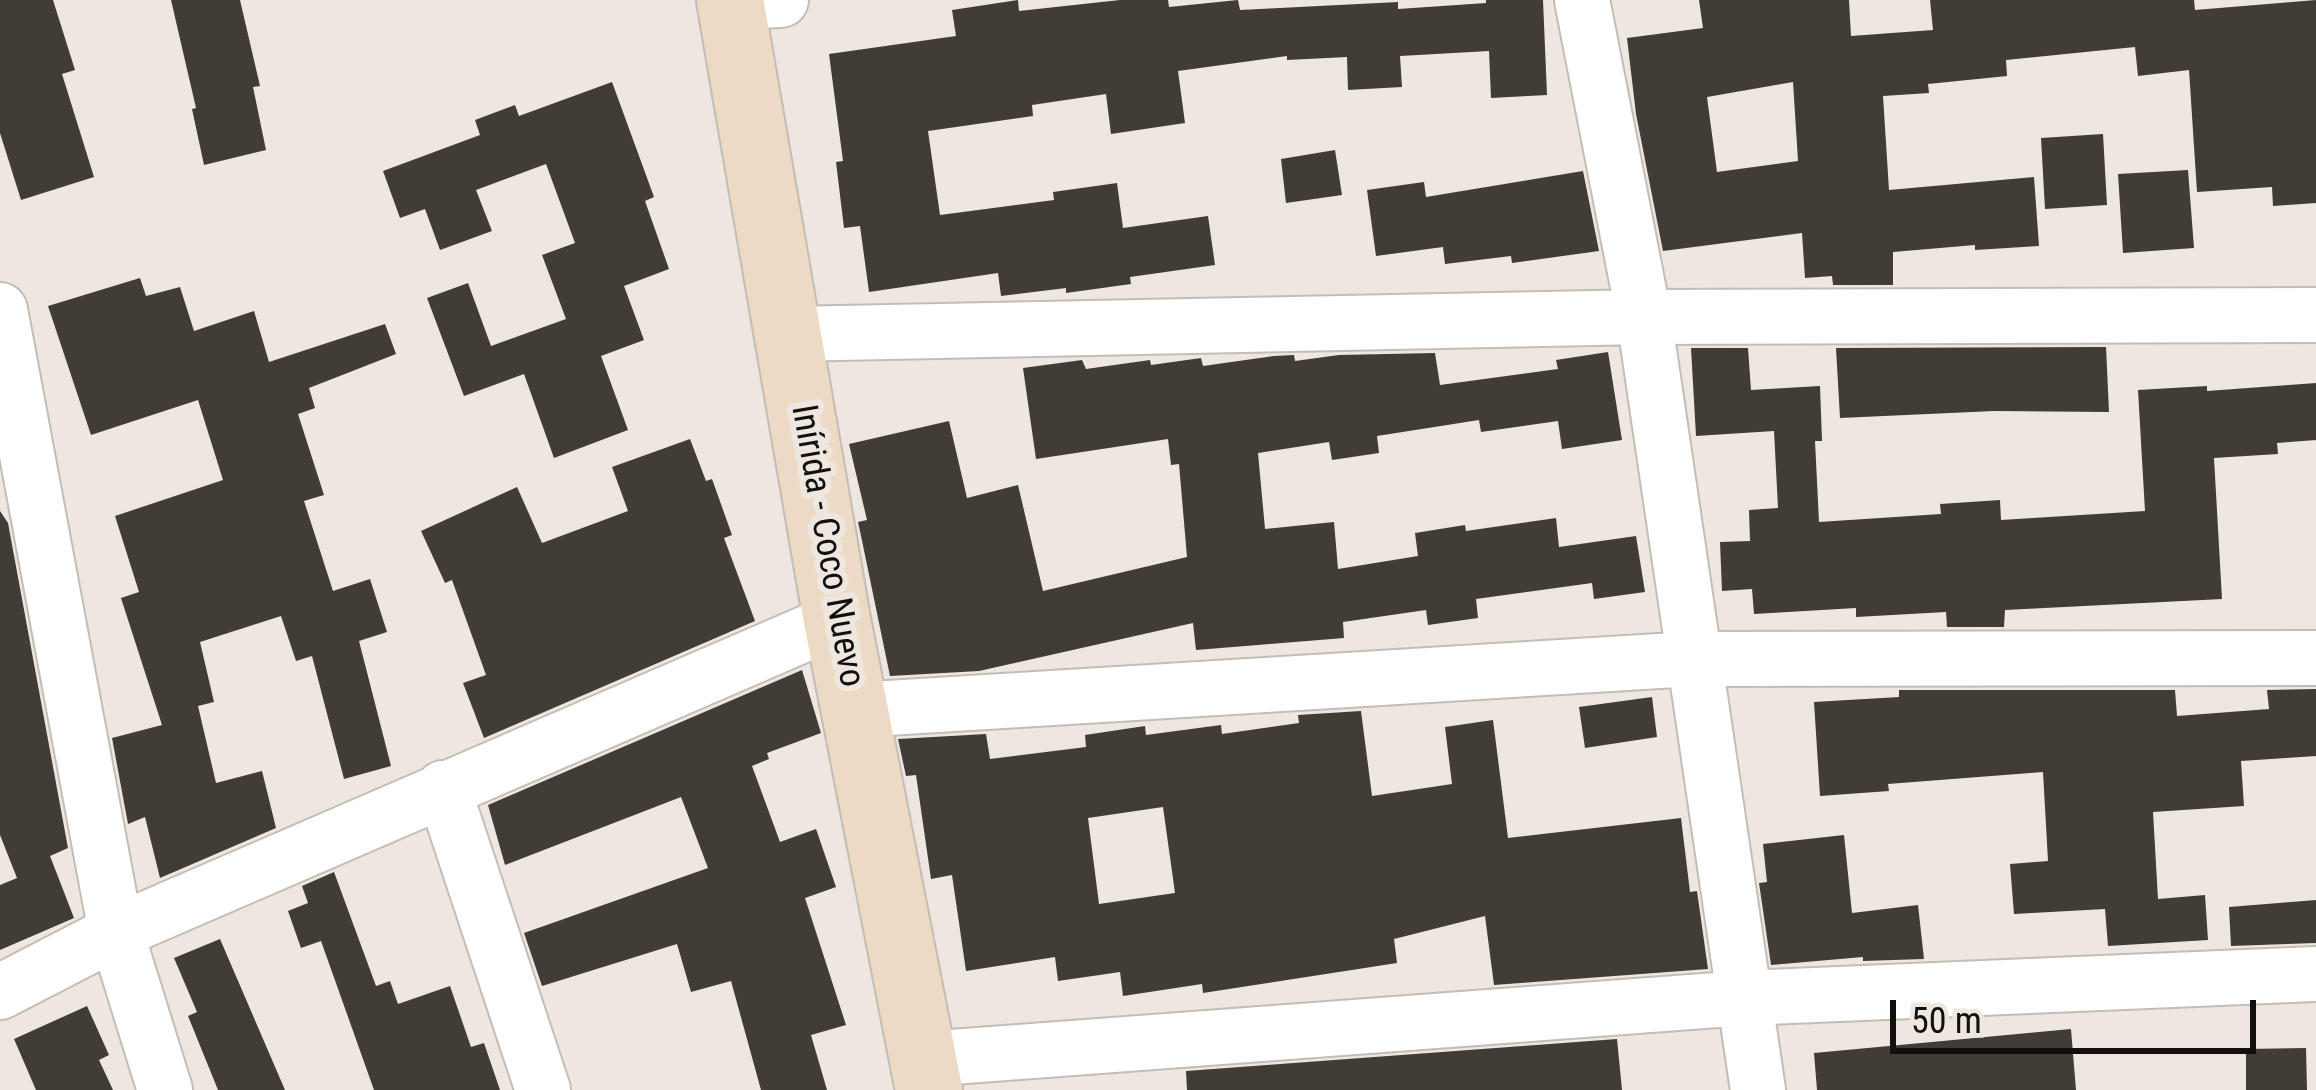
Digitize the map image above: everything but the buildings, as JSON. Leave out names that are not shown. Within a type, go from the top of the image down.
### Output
[{"type":"street","points":[[1582,0],[1645,317],[1759,1090]]},
{"type":"street","name":"Inírida - Coco Nuevo","points":[[747,1],[788,334],[837,620],[927,1074]]},
{"type":"street","points":[[0,310],[116,932],[165,1090]]},
{"type":"street","points":[[788,334],[1645,317],[2316,315]]},
{"type":"street","points":[[0,992],[116,932],[837,620]]},
{"type":"street","points":[[855,710],[1692,659],[2316,658]]},
{"type":"street","points":[[443,788],[543,1090]]},
{"type":"street","points":[[927,1074],[1744,998],[2316,974]]}]
